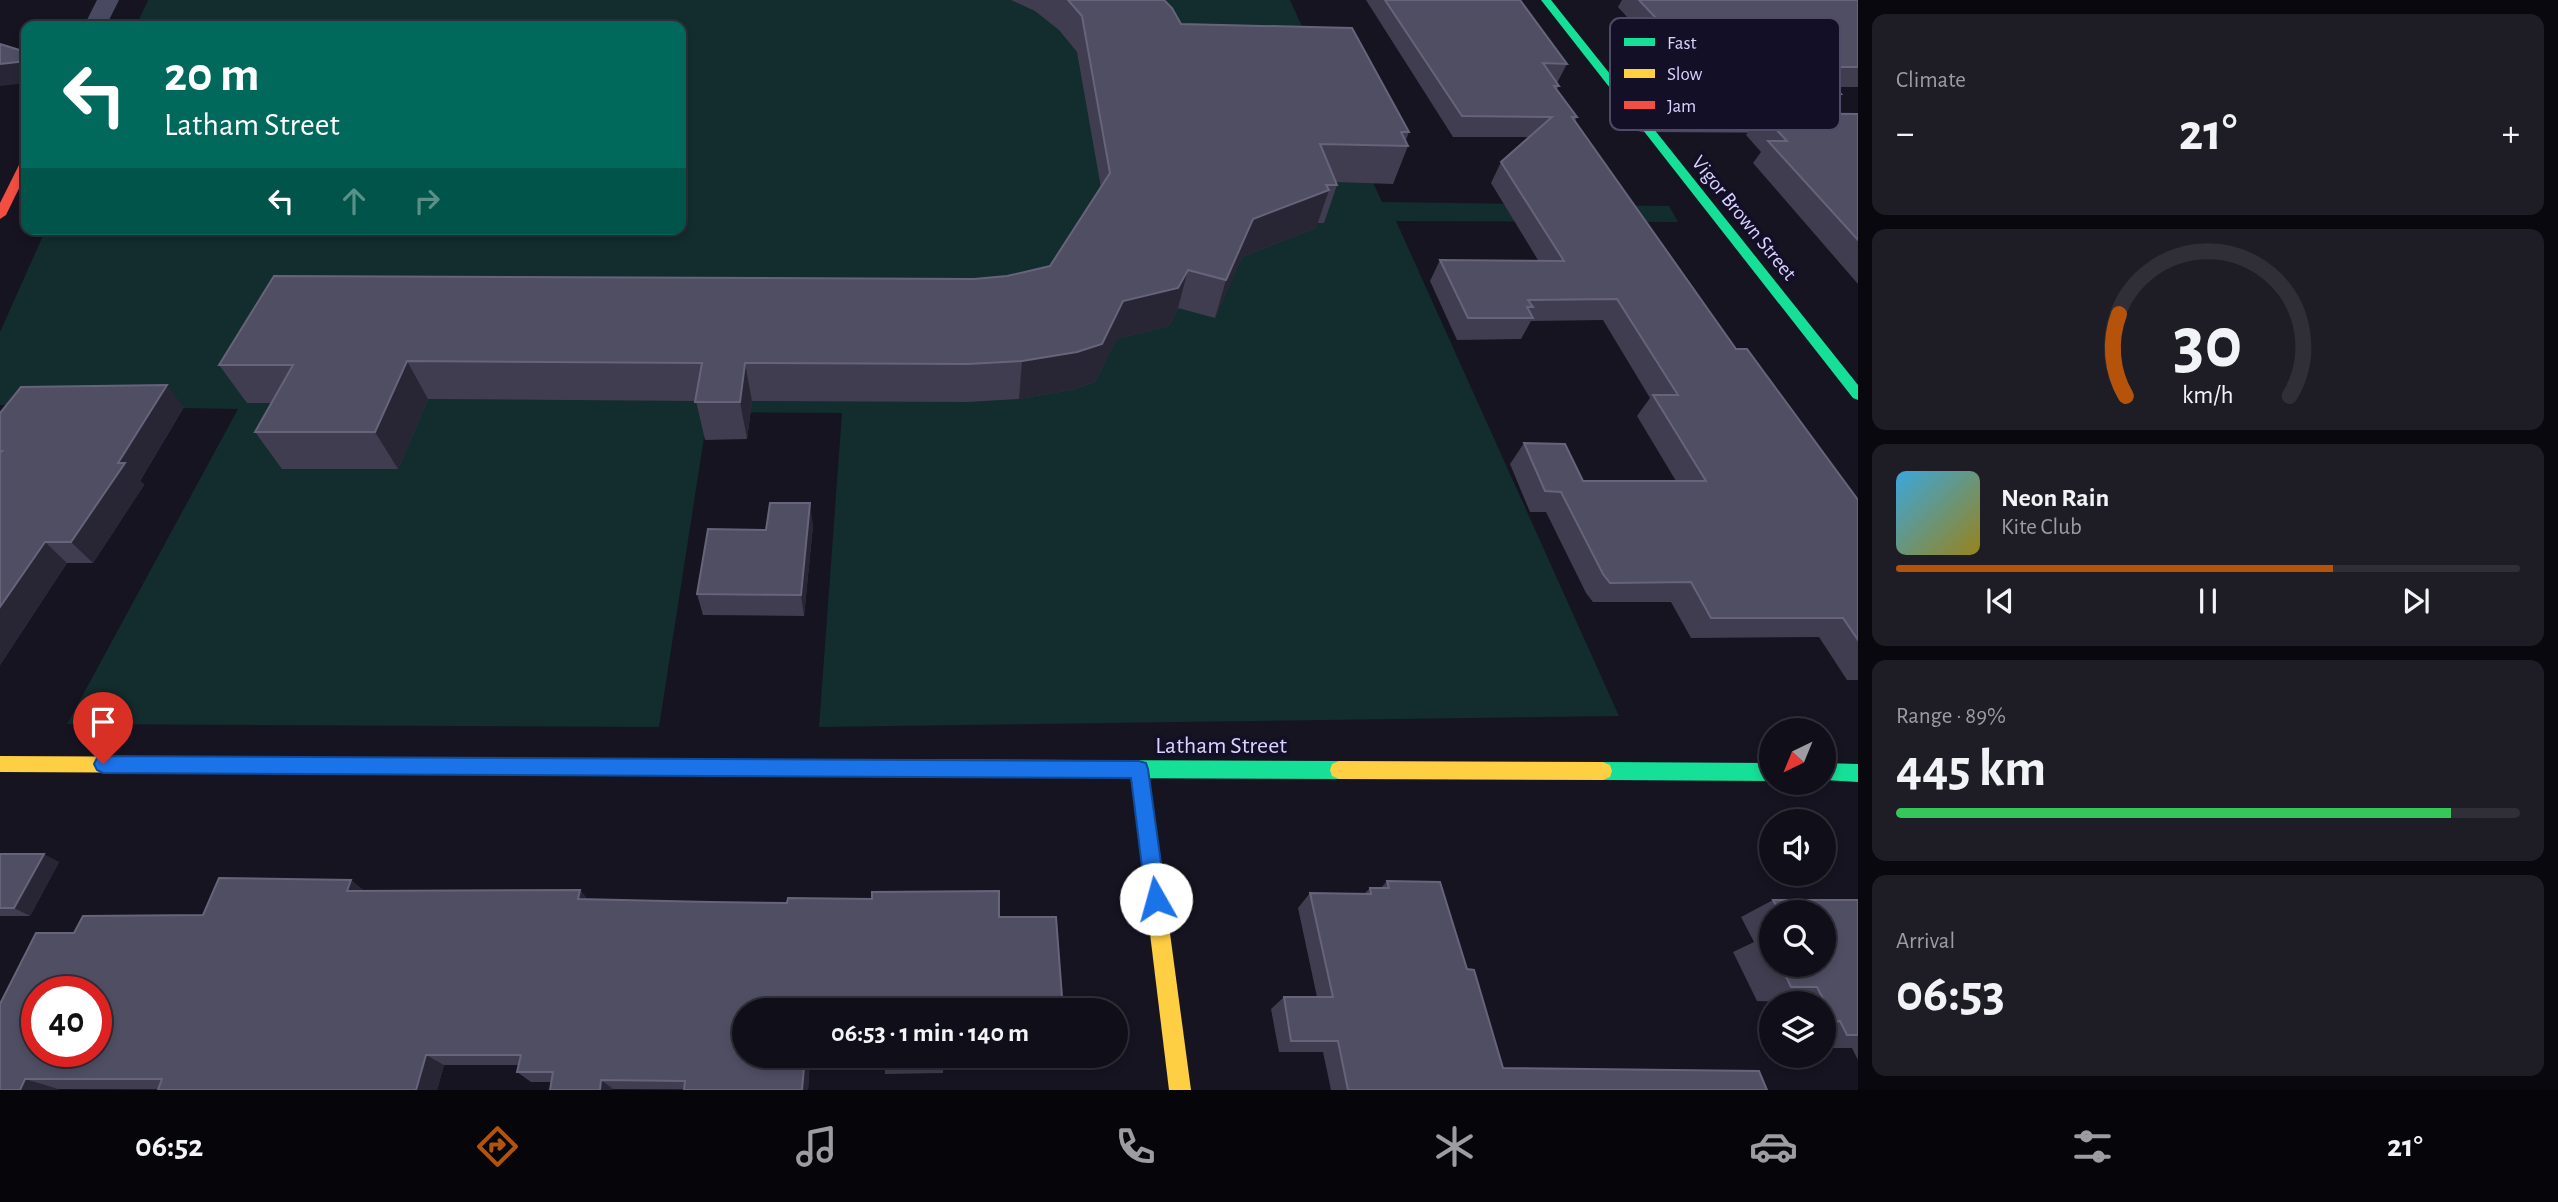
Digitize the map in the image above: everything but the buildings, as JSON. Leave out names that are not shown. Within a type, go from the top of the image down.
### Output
[{"type":"main road","name":"Vigor Brown Street","points":[[1546,0],[1610,83]]},
{"type":"main road","name":"Vigor Brown Street","points":[[1647,130],[1858,395]]},
{"type":"main road","points":[[0,215],[21,173]]},
{"type":"main road","name":"Latham Street","points":[[0,764],[1759,772]]},
{"type":"main road","points":[[1139,769],[1180,1090]]},
{"type":"main road","points":[[1836,772],[1858,773]]},
{"type":"street","points":[[97,21],[108,0]]},
{"type":"street","points":[[1840,125],[1858,125]]},
{"type":"green space","points":[[148,0],[1290,0],[1382,202],[1669,206],[1678,222],[1396,221],[1619,716],[819,727],[842,413],[708,412],[659,727],[67,724],[238,409],[0,405],[0,332],[43,235],[686,235],[686,21],[138,21]]},
{"type":"traffic: fast","points":[[1546,0],[1610,81]]},
{"type":"traffic: fast","points":[[1649,130],[1858,395]]},
{"type":"traffic: fast","points":[[868,768],[1339,770]]},
{"type":"traffic: fast","points":[[1603,771],[1759,772]]},
{"type":"traffic: fast","points":[[1836,772],[1858,773]]},
{"type":"traffic: slow","points":[[0,764],[599,767]]},
{"type":"traffic: slow","points":[[1139,769],[1180,1090]]},
{"type":"traffic: slow","points":[[1339,770],[1603,771]]},
{"type":"traffic: jam","points":[[0,215],[21,173]]},
{"type":"traffic: jam","points":[[599,767],[868,768]]},
{"type":"route","points":[[103,764],[286,767],[545,765],[1139,769],[1156,899]]}]
